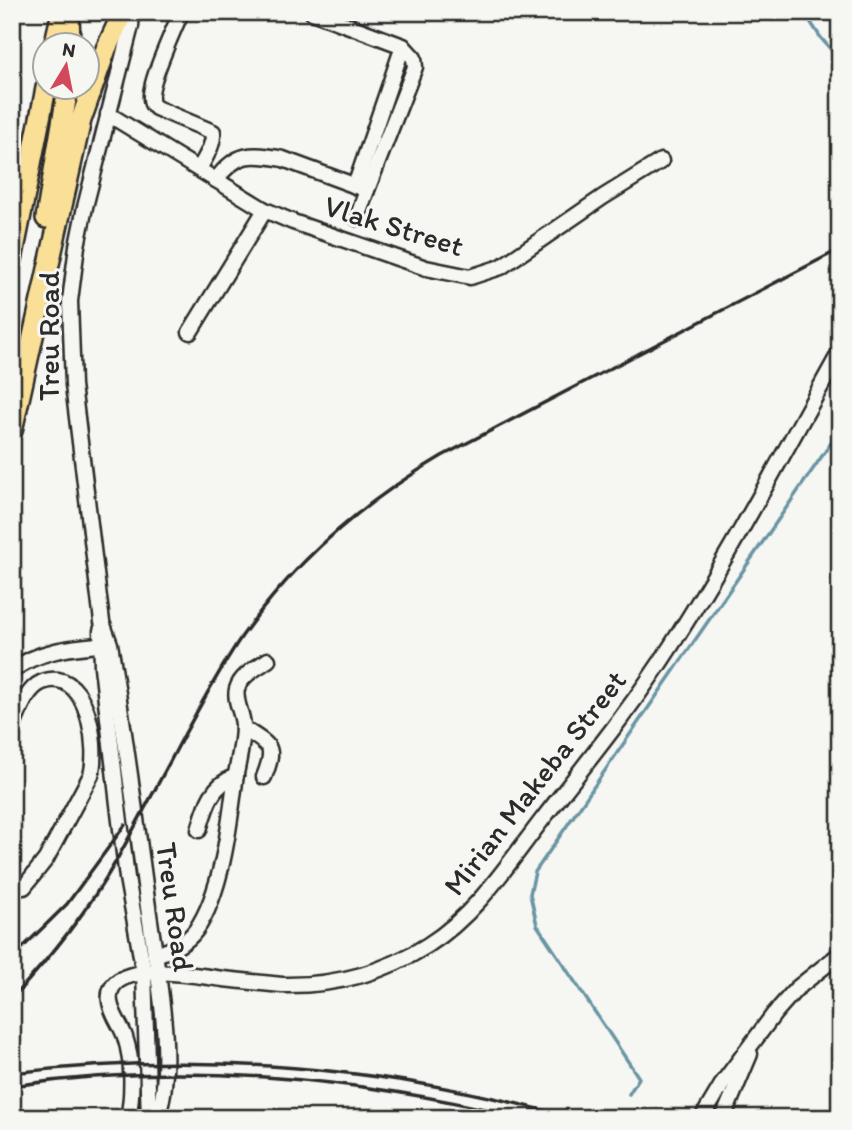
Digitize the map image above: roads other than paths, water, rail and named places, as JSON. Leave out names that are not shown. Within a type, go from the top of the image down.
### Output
[{"type":"highway","points":[[57,32],[62,12]]},
{"type":"highway","points":[[69,12],[70,32]]},
{"type":"highway","points":[[12,431],[90,87],[124,12]]},
{"type":"highway","points":[[12,260],[43,102]]},
{"type":"highway","points":[[41,298],[43,239],[66,102]]},
{"type":"street","name":"Treu Road","points":[[132,12],[131,26],[77,246],[70,301],[73,385],[102,622],[133,786],[155,955],[150,973],[149,1118]]},
{"type":"street","points":[[181,12],[150,95],[156,108],[213,132],[208,153],[199,169]]},
{"type":"street","points":[[312,12],[403,46],[414,58],[415,67],[361,188],[357,218]]},
{"type":"street","name":"Vlak Street","points":[[108,114],[265,210],[426,268],[470,277],[501,267],[661,160]]},
{"type":"street","points":[[216,180],[227,164],[237,158],[257,156],[283,159],[361,188]]},
{"type":"street","points":[[190,332],[265,210]]},
{"type":"street","name":"Mirian Makeba Street","points":[[150,973],[282,985],[343,980],[388,967],[409,957],[462,919],[492,886],[617,724],[659,664],[729,551],[840,352]]},
{"type":"street","name":"Treu Road","points":[[106,644],[127,878],[164,1036],[165,1085],[157,1118]]},
{"type":"street","points":[[12,671],[39,656],[106,644]]},
{"type":"street","points":[[155,955],[183,943],[195,931],[203,916],[225,847],[236,776],[243,727],[238,686],[246,676],[268,660]]},
{"type":"street","points":[[12,728],[25,698],[37,685],[57,680],[69,683],[80,693],[91,731],[95,761],[91,775],[46,859],[24,887],[12,887]]},
{"type":"street","points":[[243,727],[272,751],[272,759],[264,777]]},
{"type":"street","points":[[199,830],[213,792],[236,776]]},
{"type":"street","points":[[702,1118],[724,1081],[774,1014],[796,989],[840,954]]},
{"type":"street","points":[[128,1118],[129,1051],[110,997],[118,981],[150,973]]},
{"type":"street","points":[[723,1118],[754,1043]]},
{"type":"waterway","points":[[804,12],[840,60]]},
{"type":"waterway","points":[[629,1094],[639,1078],[537,925],[530,894],[535,872],[840,430]]},
{"type":"railway","points":[[12,998],[67,934],[104,881],[211,686],[242,636],[284,583],[332,535],[385,493],[442,456],[840,249]]},
{"type":"railway","points":[[12,958],[67,904],[125,825]]},
{"type":"railway","points":[[12,1073],[153,1063],[294,1068],[434,1086],[571,1118]]},
{"type":"railway","points":[[12,1086],[140,1075],[268,1077],[397,1092],[522,1118]]}]
